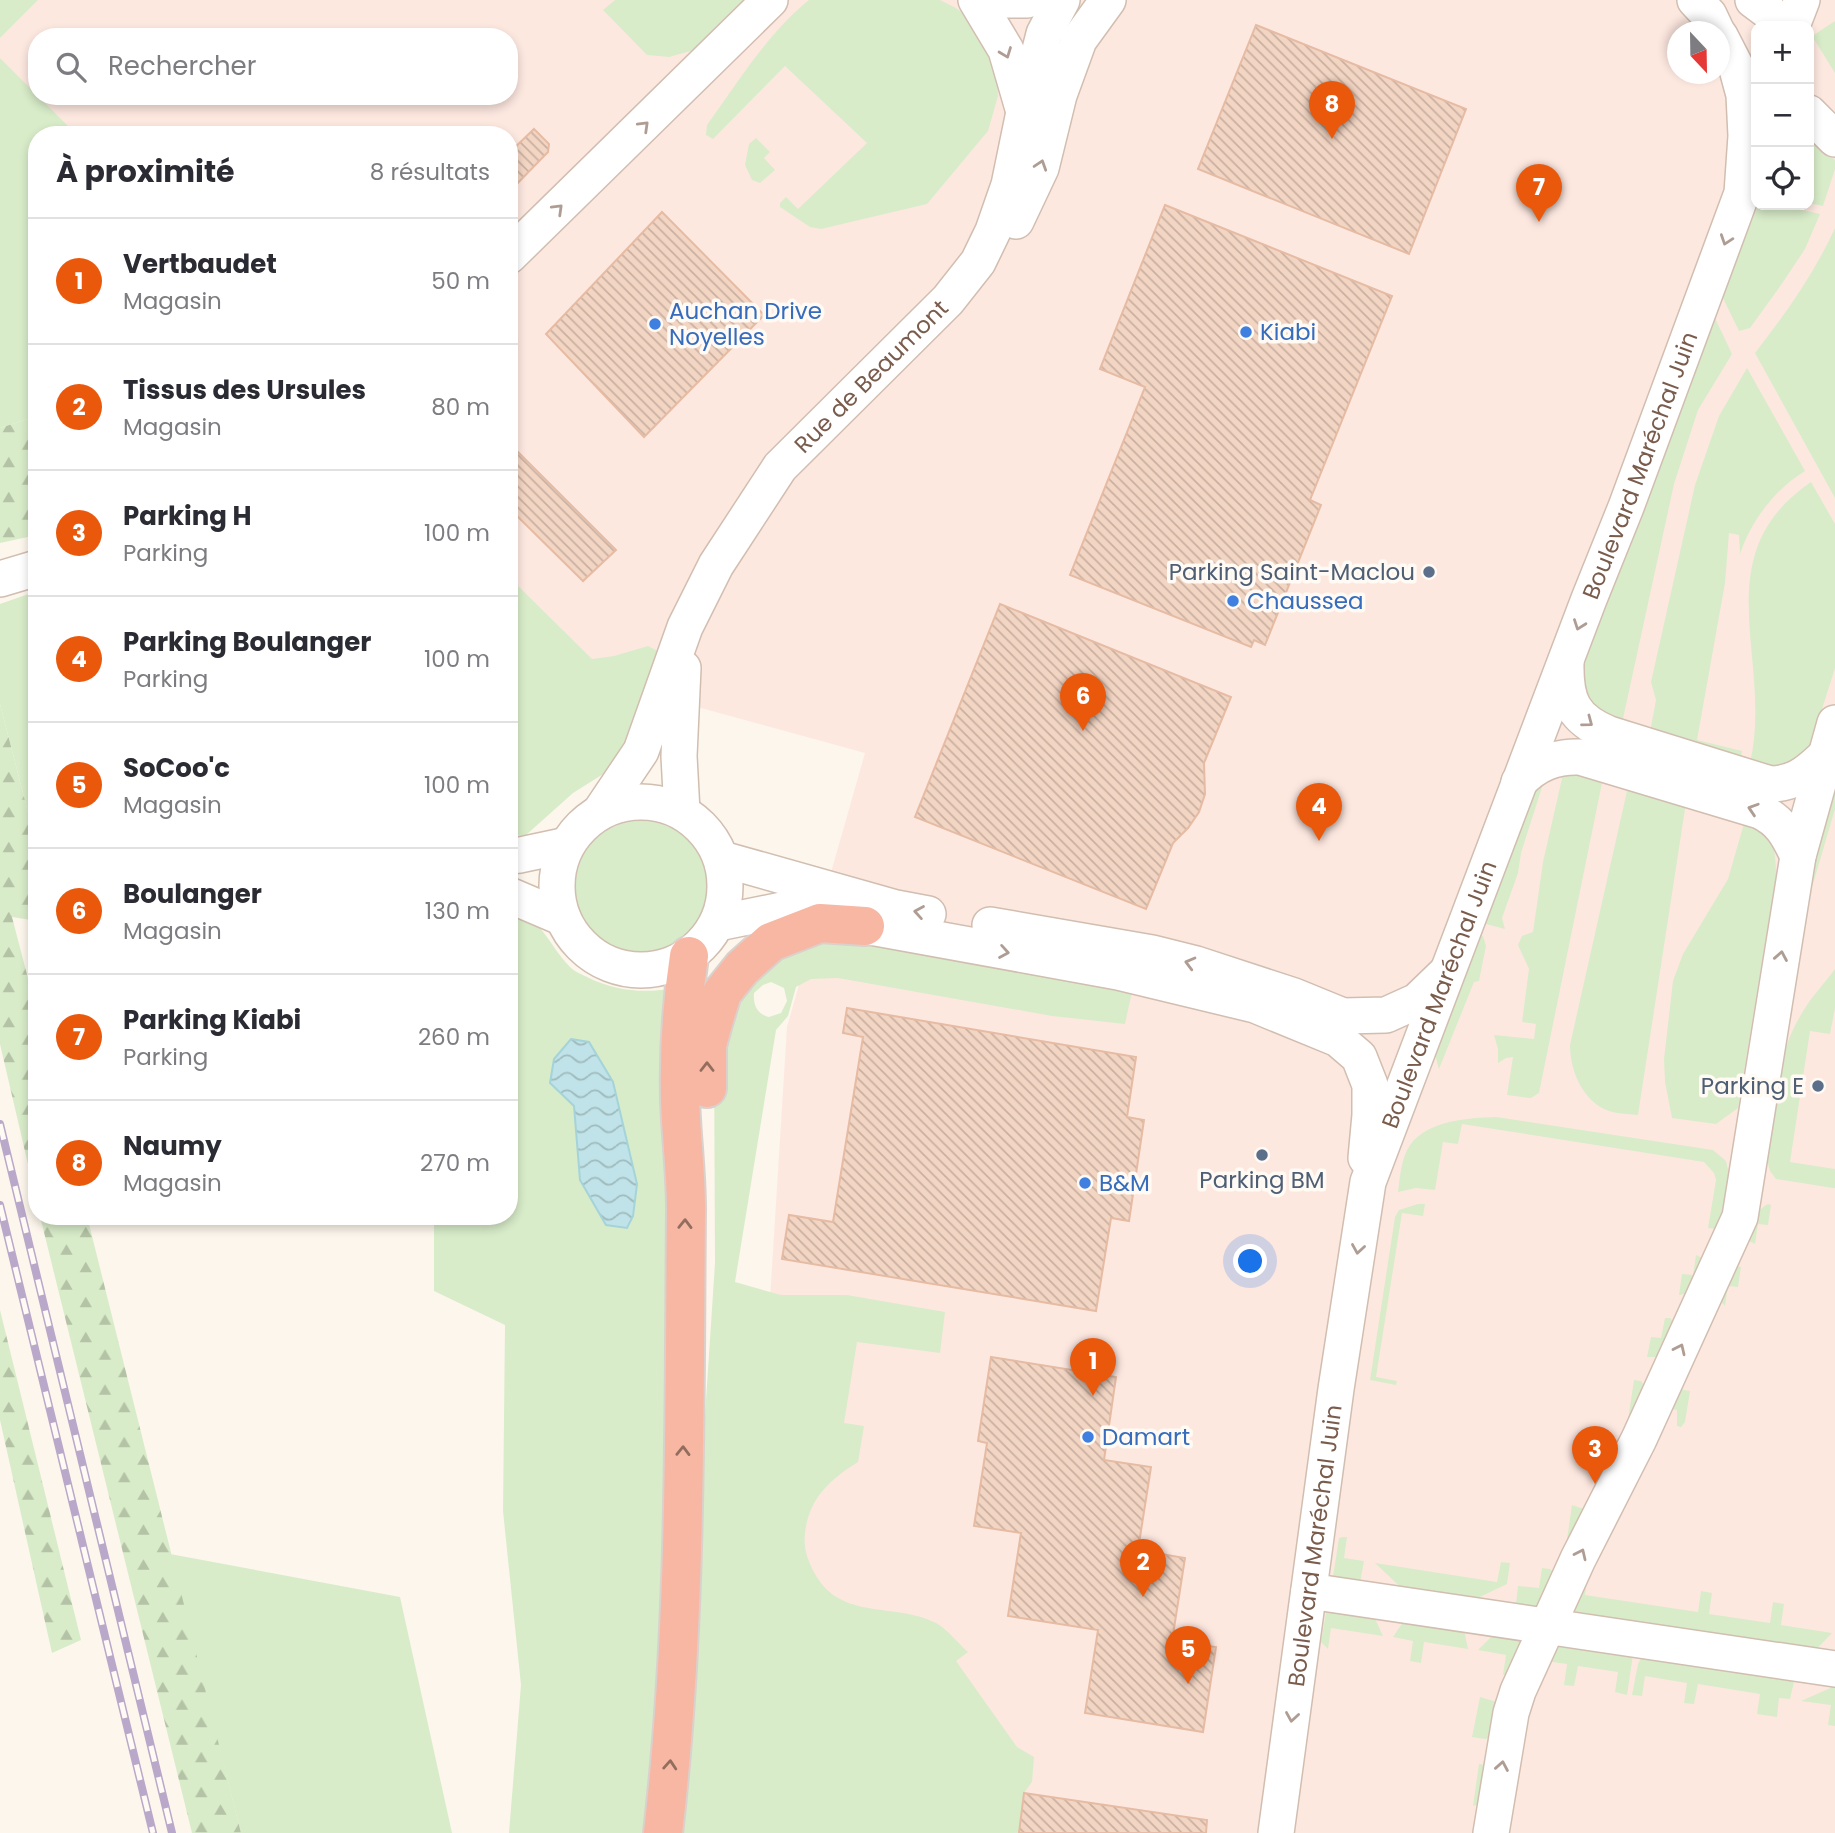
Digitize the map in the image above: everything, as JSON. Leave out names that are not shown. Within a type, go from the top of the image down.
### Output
[{"type":"highway","points":[[686,1179],[706,1139],[707,1045],[722,993],[742,968],[771,942],[820,923],[865,926]]},
{"type":"highway","points":[[663,1833],[670,1773],[682,1589],[686,1179],[680,1098],[685,983],[689,956]]},
{"type":"street","name":"Rue de Beaumont","points":[[976,0],[1006,50],[1024,111]]},
{"type":"street","points":[[988,0],[1027,0]]},
{"type":"street","name":"Rue de Beaumont","points":[[600,812],[641,751],[685,626],[716,565],[780,467],[948,300],[978,262],[993,231],[1009,185],[1044,34],[1062,0]]},
{"type":"street","points":[[978,262],[1017,219],[1041,168],[1059,95],[1079,40],[1108,0]]},
{"type":"street","points":[[1695,0],[1712,21]]},
{"type":"street","points":[[1753,0],[1776,21]]},
{"type":"street","points":[[1794,21],[1802,0]]},
{"type":"street","points":[[518,247],[771,4]]},
{"type":"street","name":"Boulevard Maréchal Juin","points":[[1276,1833],[1336,1390],[1368,1182],[1749,187],[1744,95],[1730,55]]},
{"type":"street","points":[[1814,118],[1835,139]]},
{"type":"street","points":[[0,579],[28,571]]},
{"type":"street","name":"Rue de Beaumont","points":[[682,812],[679,755],[685,626]]},
{"type":"street","points":[[1566,662],[1566,682],[1575,712],[1590,726],[1609,734],[1770,784],[1795,780],[1824,757]]},
{"type":"street","points":[[1491,1833],[1511,1713],[1518,1691],[1740,1217],[1798,856],[1835,723]]},
{"type":"street","points":[[1519,782],[1542,764],[1564,757],[1580,757],[1760,811],[1780,824],[1798,856]]},
{"type":"street","points":[[641,801],[662,804],[682,812],[706,831],[722,859],[726,880],[718,923],[705,941],[689,956],[670,965],[649,970],[627,970],[607,964],[588,952],[573,937],[563,918],[556,881],[567,845],[581,826],[600,812],[620,804],[641,801]]},
{"type":"street","points":[[518,854],[567,845]]},
{"type":"street","points":[[722,859],[896,908],[1185,961],[1294,996],[1343,1016],[1386,1015],[1417,1001],[1447,973]]},
{"type":"street","points":[[518,899],[563,918]]},
{"type":"street","points":[[718,923],[787,909],[829,912],[865,926],[1118,972],[1255,1005],[1338,1039],[1359,1057],[1370,1086],[1365,1156],[1368,1182]]},
{"type":"street","points":[[1308,1591],[1835,1669]]},
{"type":"shaded area","points":[[0,0],[1835,0],[1835,1833],[945,1833],[754,1555],[787,1027],[865,753],[595,679],[518,596],[518,126],[51,126],[28,105],[518,105],[518,28],[28,28],[28,105],[0,78]]},
{"type":"green space","points":[[0,0],[38,0],[0,38]]},
{"type":"green space","points":[[615,0],[745,0],[694,50],[669,57],[647,55],[603,10]]},
{"type":"green space","points":[[809,0],[940,0],[956,8],[975,23],[997,70],[998,96],[988,131],[927,204],[821,229],[810,227],[780,207],[786,197],[798,209],[867,143],[785,66],[713,139],[706,135],[707,125],[754,59],[780,27]]},
{"type":"green space","points":[[1835,21],[1835,73],[1814,39],[1814,35]]},
{"type":"green space","points":[[0,58],[28,86],[28,105],[47,105],[68,126],[28,126],[28,419],[0,428]]},
{"type":"green space","points":[[756,138],[770,152],[764,158],[775,170],[760,183],[752,180],[745,165],[749,144]]},
{"type":"green space","points":[[1814,145],[1835,160],[1835,169],[1823,206],[1814,204]]},
{"type":"green space","points":[[1756,210],[1802,210],[1820,214],[1805,249],[1750,328],[1739,331],[1722,296]]},
{"type":"green space","points":[[1835,228],[1835,498],[1755,353],[1799,293]]},
{"type":"green space","points":[[1715,318],[1732,354],[1698,410],[1674,484],[1621,728],[1602,724],[1576,680]]},
{"type":"green space","points":[[1747,368],[1805,471],[1774,496],[1765,507],[1740,554],[1739,535],[1729,533],[1725,583],[1697,740],[1742,751],[1740,764],[1649,737],[1656,700],[1651,682],[1695,485],[1719,416]]},
{"type":"green space","points":[[28,419],[28,537],[0,543],[0,428]]},
{"type":"green space","points":[[1811,482],[1835,524],[1835,668],[1810,747],[1793,769],[1749,767],[1755,728],[1749,614],[1750,578],[1759,544],[1778,512]]},
{"type":"green space","points":[[518,586],[592,659],[648,646],[660,652],[636,739],[627,737],[621,753],[608,771],[573,793],[526,835],[518,835]]},
{"type":"green space","points":[[28,594],[28,812],[0,704],[0,604]]},
{"type":"green space","points":[[0,704],[28,812],[28,920],[12,917],[28,978],[28,1164],[0,1044]]},
{"type":"green space","points":[[1578,773],[1603,778],[1539,1093],[1531,1098],[1507,1095],[1513,1057],[1498,1063],[1494,1035],[1534,1039],[1536,1024],[1522,1022],[1529,969],[1518,945],[1522,936],[1533,932],[1543,862],[1563,774]]},
{"type":"green space","points":[[1835,775],[1835,809],[1813,884],[1809,893],[1804,892]]},
{"type":"green space","points":[[1629,782],[1687,796],[1638,1115],[1609,1111],[1592,1101],[1575,1075],[1570,1045]]},
{"type":"green space","points":[[1543,784],[1521,853],[1518,873],[1502,918],[1505,929],[1482,923],[1528,801]]},
{"type":"green space","points":[[1745,820],[1755,824],[1768,835],[1774,849],[1776,876],[1738,1108],[1716,1124],[1672,1118],[1664,1059],[1673,981],[1683,954],[1728,879]]},
{"type":"green space","points":[[641,821],[667,826],[688,841],[703,862],[708,888],[703,914],[688,935],[667,950],[641,955],[615,950],[594,935],[579,914],[574,888],[579,862],[594,841],[615,826]]},
{"type":"green space","points":[[518,910],[544,932],[562,958],[579,973],[619,988],[639,991],[670,989],[669,1494],[660,1671],[644,1833],[509,1833],[521,1685],[503,1511],[505,1325],[434,1291],[434,1225],[518,1225]]},
{"type":"green space","points":[[1477,934],[1483,936],[1486,946],[1479,981],[1474,982],[1439,1069],[1434,1051]]},
{"type":"green space","points":[[820,935],[1133,987],[1125,1024],[1052,1016],[838,978],[811,979],[796,987],[788,1016],[776,1030],[735,1282],[781,1295],[847,1295],[945,1312],[940,1353],[857,1342],[844,1423],[864,1426],[858,1462],[830,1483],[816,1500],[807,1521],[805,1549],[815,1574],[826,1589],[839,1599],[854,1605],[903,1613],[936,1623],[968,1652],[956,1661],[1017,1747],[1034,1757],[1032,1782],[1024,1793],[1019,1833],[682,1833],[692,1614],[715,1263],[714,1044],[744,978]],"holes":[[[771,982],[784,988],[787,1001],[781,1013],[769,1017],[759,1011],[755,1005],[754,993]]]},
{"type":"green space","points":[[1835,969],[1835,1008],[1830,1034],[1810,1031],[1790,1162],[1835,1169],[1833,1188],[1776,1179],[1767,1160],[1777,1084],[1786,1047],[1806,1007]]},
{"type":"green space","points":[[1496,1117],[1713,1150],[1726,1161],[1729,1174],[1722,1230],[1708,1228],[1716,1180],[1714,1173],[1704,1162],[1462,1124],[1458,1144],[1443,1142],[1435,1190],[1416,1188],[1398,1192],[1401,1168],[1410,1145],[1427,1130],[1450,1122]]},
{"type":"green space","points":[[1425,1204],[1423,1216],[1402,1213],[1376,1377],[1397,1381],[1396,1385],[1370,1380],[1395,1217],[1399,1210]]},
{"type":"green space","points":[[1768,1204],[1771,1205],[1768,1225],[1758,1224],[1755,1244],[1749,1241],[1751,1225],[1760,1210]]},
{"type":"green space","points":[[42,1225],[89,1225],[241,1833],[192,1833]]},
{"type":"green space","points":[[1696,1255],[1704,1259],[1690,1293],[1679,1295],[1682,1274],[1693,1275]]},
{"type":"green space","points":[[1737,1266],[1741,1267],[1738,1287],[1728,1286],[1725,1306],[1719,1299]]},
{"type":"green space","points":[[0,1310],[81,1640],[52,1653],[0,1420]]},
{"type":"green space","points":[[1665,1318],[1670,1318],[1675,1323],[1658,1357],[1647,1357],[1651,1337],[1661,1338]]},
{"type":"green space","points":[[1634,1380],[1641,1381],[1645,1386],[1630,1421],[1628,1420]]},
{"type":"green space","points":[[1679,1389],[1690,1391],[1685,1422],[1681,1427],[1677,1426],[1677,1410],[1667,1408]]},
{"type":"green space","points":[[1604,1443],[1610,1443],[1615,1448],[1601,1483],[1597,1483]]},
{"type":"green space","points":[[1572,1505],[1584,1509],[1566,1546]]},
{"type":"green space","points":[[1347,1537],[1344,1558],[1364,1561],[1359,1588],[1332,1583],[1339,1538]]},
{"type":"green space","points":[[170,1554],[400,1597],[452,1833],[241,1833]]},
{"type":"green space","points":[[1501,1562],[1510,1563],[1507,1584],[1463,1605],[1411,1597],[1375,1563],[1497,1582]]},
{"type":"green space","points":[[1542,1568],[1550,1569],[1555,1574],[1539,1616],[1515,1613],[1518,1586],[1539,1588]]},
{"type":"green space","points":[[1588,1574],[1585,1595],[1698,1612],[1701,1591],[1712,1593],[1709,1614],[1770,1623],[1773,1602],[1784,1604],[1781,1625],[1832,1633],[1808,1658],[1565,1618]]},
{"type":"green space","points":[[1328,1601],[1370,1608],[1383,1636],[1331,1628],[1328,1649],[1321,1642]]},
{"type":"green space","points":[[1409,1613],[1462,1620],[1468,1649],[1424,1642],[1421,1663],[1410,1661],[1413,1641],[1393,1637]]},
{"type":"green space","points":[[1501,1627],[1529,1632],[1508,1674],[1503,1675],[1506,1655],[1478,1650]]},
{"type":"green space","points":[[1556,1638],[1634,1648],[1627,1695],[1615,1692],[1618,1672],[1578,1666],[1574,1686],[1564,1685],[1567,1664],[1545,1661]]},
{"type":"green space","points":[[1642,1656],[1796,1673],[1790,1699],[1779,1698],[1777,1717],[1757,1714],[1760,1694],[1698,1684],[1694,1704],[1684,1703],[1687,1683],[1645,1676],[1642,1696],[1632,1695]]},
{"type":"green space","points":[[1835,1686],[1835,1726],[1828,1725],[1831,1705],[1801,1701]]},
{"type":"green space","points":[[1480,1697],[1497,1702],[1491,1737],[1485,1739],[1472,1737]]},
{"type":"green space","points":[[1479,1764],[1485,1765],[1481,1803],[1473,1806]]},
{"type":"water","points":[[571,1039],[589,1042],[613,1082],[637,1184],[633,1216],[627,1228],[606,1225],[580,1180],[574,1106],[550,1083],[554,1059]]},
{"type":"building","points":[[1256,25],[1466,109],[1409,254],[1198,169]]},
{"type":"building","points":[[534,129],[549,144],[548,152],[518,183],[518,144]]},
{"type":"building","points":[[1165,205],[1392,296],[1310,500],[1321,505],[1265,645],[1254,640],[1251,647],[1070,575],[1145,387],[1100,369]]},
{"type":"building","name":"Auchan Drive Noyelles","points":[[662,212],[764,315],[644,437],[546,334]]},
{"type":"building","points":[[518,452],[616,550],[583,581],[518,517]]},
{"type":"building","points":[[1000,604],[1231,697],[1204,763],[1205,794],[1199,812],[1173,843],[1146,909],[915,817]]},
{"type":"building","points":[[847,1008],[1136,1057],[1127,1117],[1144,1120],[1129,1221],[1111,1218],[1096,1311],[782,1259],[789,1215],[833,1222],[863,1037],[843,1033]]},
{"type":"building","points":[[991,1357],[1116,1377],[1104,1460],[1151,1467],[1138,1550],[1185,1558],[1172,1641],[1216,1647],[1203,1732],[1085,1713],[1098,1630],[1008,1616],[1021,1533],[974,1526],[987,1443],[978,1441]]},
{"type":"building","points":[[1024,1793],[1207,1820],[1206,1833],[1019,1833]]},
{"type":"railway","points":[[0,1124],[172,1833]]},
{"type":"railway","points":[[0,1205],[153,1833]]},
{"type":"place","name":"Naumy","points":[[1332,139]]},
{"type":"place","name":"Parking Kiabi","points":[[1539,222]]},
{"type":"place","name":"Auchan Drive Noyelles","points":[[655,324]]},
{"type":"place","name":"Kiabi","points":[[1246,332]]},
{"type":"place","name":"Parking Saint-Maclou","points":[[1429,572]]},
{"type":"place","name":"Chaussea","points":[[1233,601]]},
{"type":"place","name":"Boulanger","points":[[1083,731]]},
{"type":"place","name":"Parking Boulanger","points":[[1319,841]]},
{"type":"place","name":"Parking E","points":[[1818,1086]]},
{"type":"place","name":"Parking BM","points":[[1262,1155]]},
{"type":"place","name":"B&M","points":[[1085,1183]]},
{"type":"place","name":"Vertbaudet","points":[[1093,1396]]},
{"type":"place","name":"Damart","points":[[1088,1437]]},
{"type":"place","name":"Parking H","points":[[1595,1484]]},
{"type":"place","name":"Tissus des Ursules","points":[[1143,1597]]},
{"type":"place","name":"SoCoo'c","points":[[1188,1684]]}]
